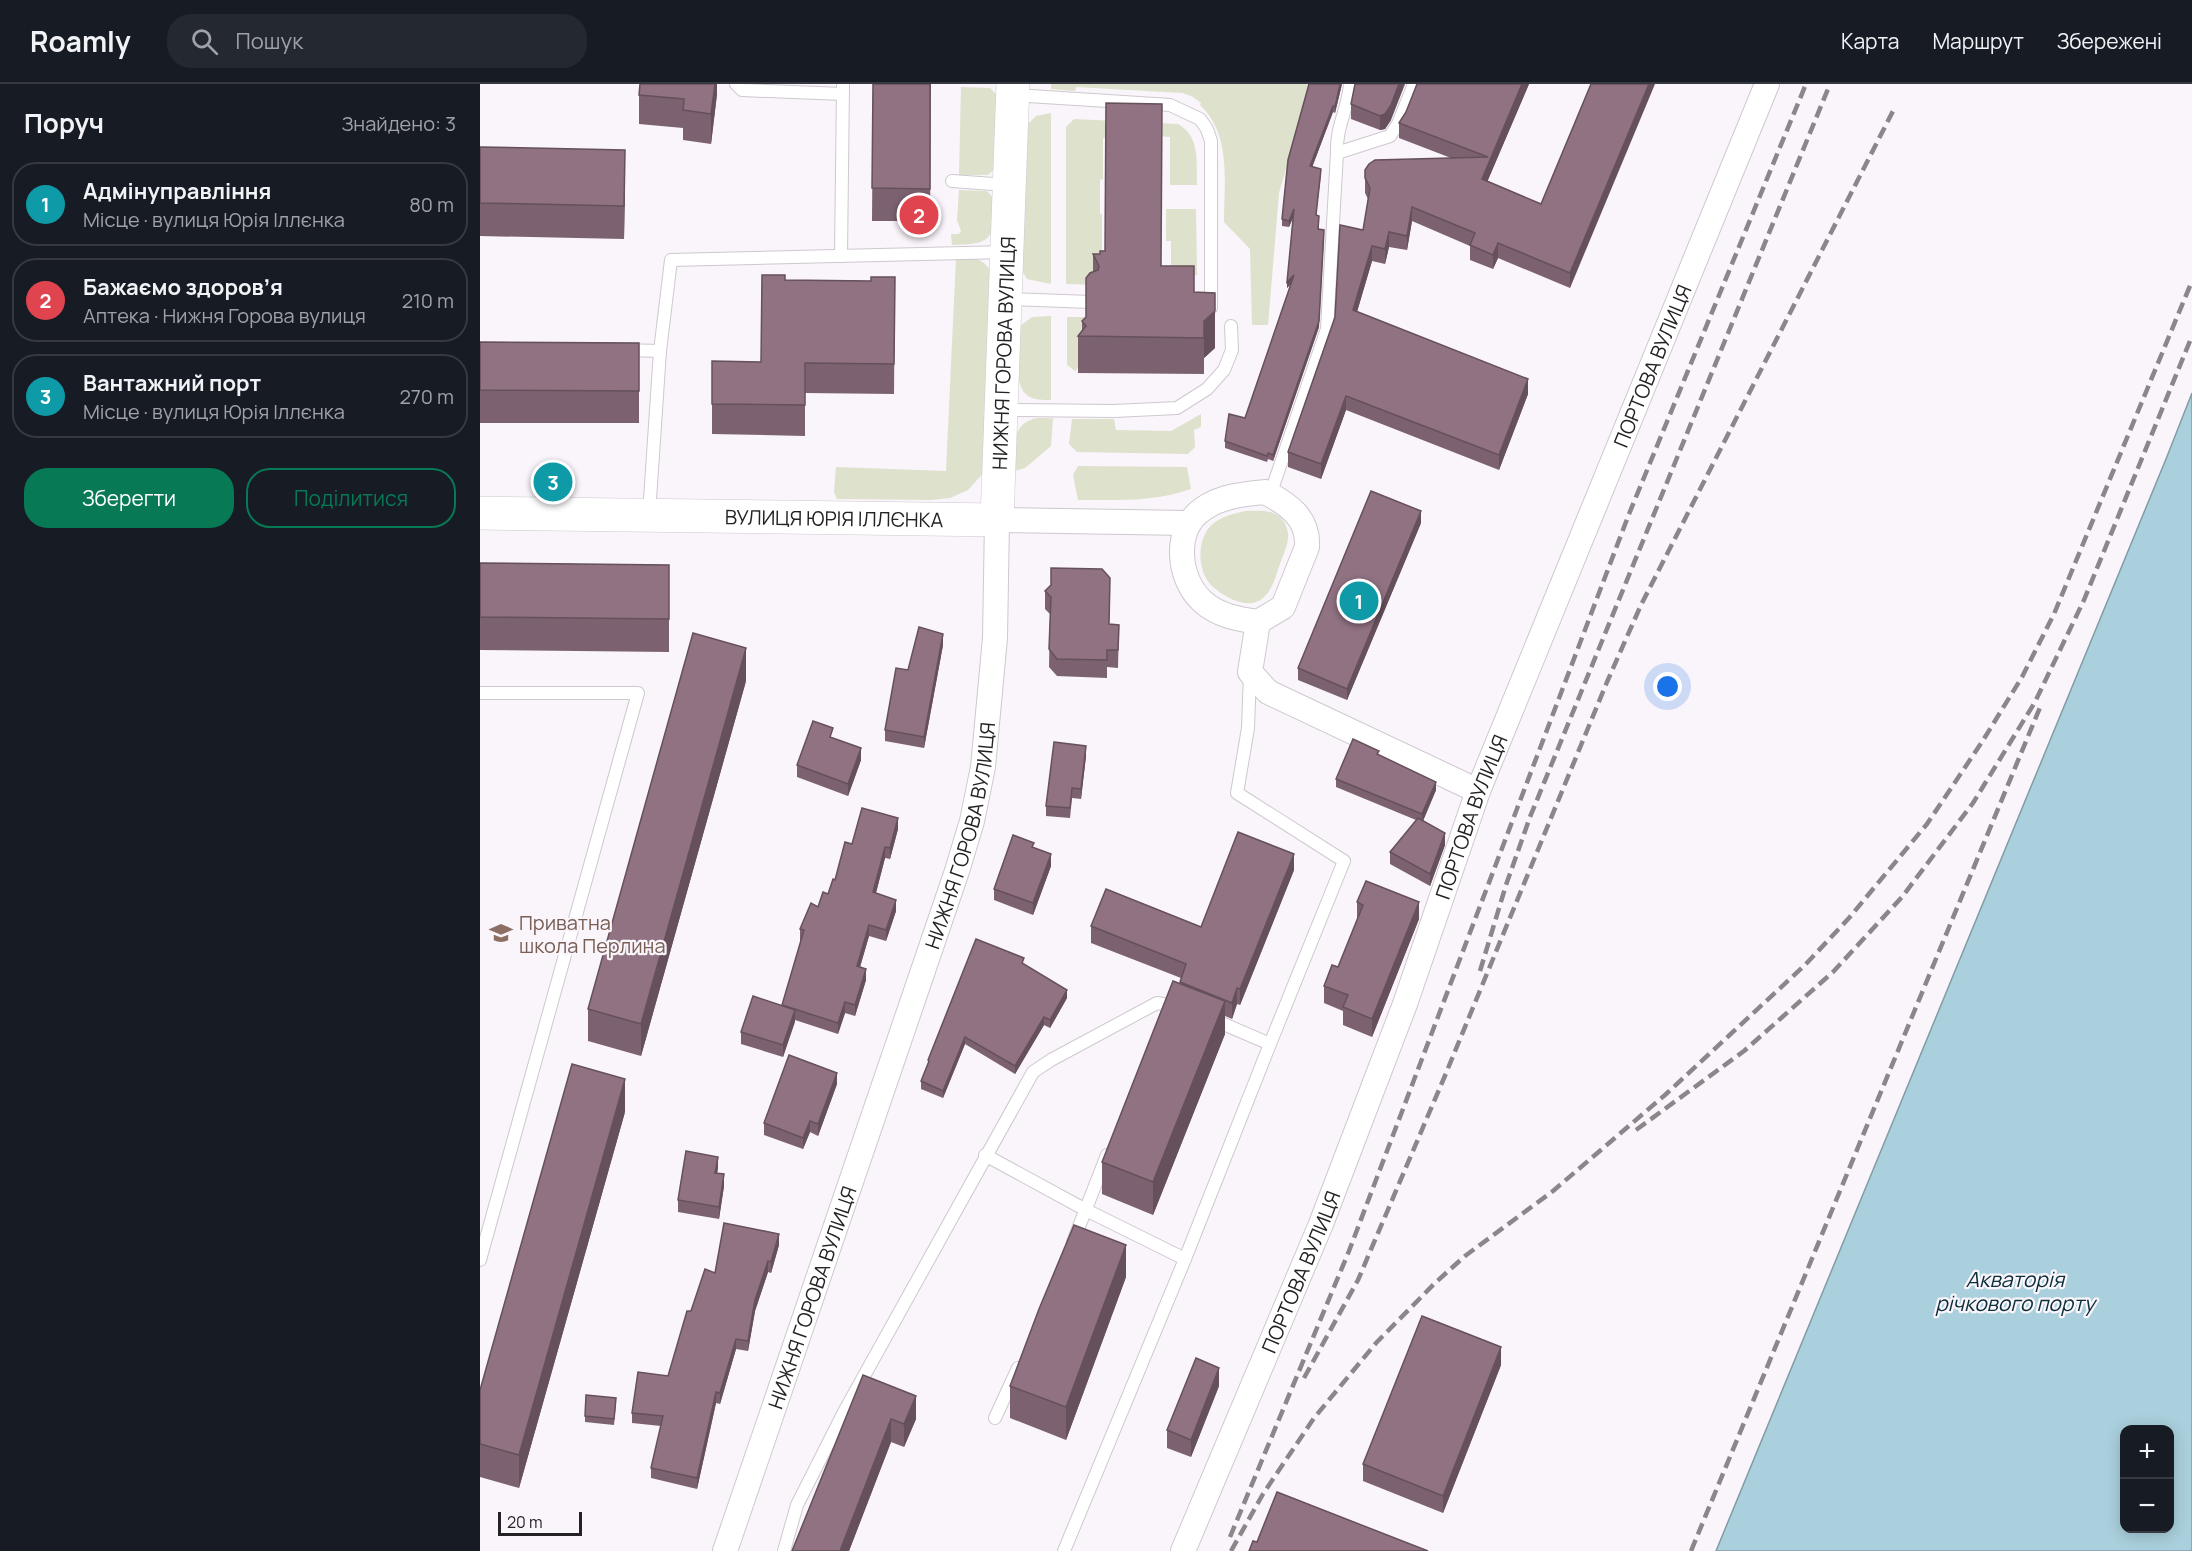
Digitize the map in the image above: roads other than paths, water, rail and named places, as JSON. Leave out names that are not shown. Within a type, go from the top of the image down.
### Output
[{"type":"street","name":"ПОРТОВА ВУЛИЦЯ","points":[[1183,1551],[1321,1224],[1405,1004],[1478,791],[1767,84]]},
{"type":"street","name":"НИЖНЯ ГОРОВА ВУЛИЦЯ","points":[[725,1551],[835,1222],[957,871],[972,821],[983,767],[995,638],[997,520],[1013,90]]},
{"type":"street","points":[[1265,492],[1270,495],[1284,502],[1300,518],[1306,528],[1307,547],[1283,606],[1258,622],[1236,619],[1218,612],[1202,601],[1190,585],[1181,545],[1188,523],[1203,509],[1240,494],[1265,492]]},
{"type":"street","name":"ВУЛИЦЯ ЮРІЯ ІЛЛЄНКА","points":[[480,513],[1188,523]]},
{"type":"street","points":[[1258,622],[1250,672],[1268,692],[1478,791]]},
{"type":"lane","points":[[736,84],[742,90],[843,89],[841,256]]},
{"type":"lane","points":[[1270,495],[1327,329],[1337,132],[1348,100],[1350,84]]},
{"type":"lane","points":[[1337,153],[1390,136],[1398,124],[1414,84]]},
{"type":"lane","points":[[1013,90],[1170,105],[1200,119],[1211,141],[1211,310]]},
{"type":"lane","points":[[952,181],[1010,186]]},
{"type":"lane","points":[[648,515],[660,351],[671,260],[1008,252]]},
{"type":"lane","points":[[1007,299],[1090,302]]},
{"type":"lane","points":[[1002,410],[1114,411],[1177,408],[1207,389],[1224,370],[1232,350],[1231,326]]},
{"type":"lane","points":[[604,349],[660,351]]},
{"type":"lane","points":[[1064,1551],[1185,1259],[1344,861],[1237,793],[1248,728],[1250,672]]},
{"type":"lane","points":[[480,693],[638,693],[480,1260]]},
{"type":"lane","points":[[784,1551],[798,1505],[844,1412],[1033,1072],[1051,1060],[1157,1004],[1182,1007],[1270,1044]]},
{"type":"lane","points":[[1069,1251],[1110,1147]]},
{"type":"lane","points":[[985,1155],[1086,1210],[1185,1259]]},
{"type":"lane","points":[[995,1418],[1024,1354]]},
{"type":"water","name":"Акваторія річкового порту","points":[[2192,393],[2192,1551],[1716,1551],[2166,459]]},
{"type":"railway","points":[[1230,1537],[1349,1251],[1629,514],[1806,84]]},
{"type":"railway","points":[[1480,971],[1506,885],[1530,817],[1830,84]]},
{"type":"railway","points":[[1304,1378],[1358,1280],[1641,605],[1893,111]]},
{"type":"railway","points":[[1231,1551],[1263,1494],[1314,1418],[1376,1343],[1465,1256],[1553,1191],[1665,1095],[1805,965],[1849,918],[1927,824],[2022,677],[2054,614],[2192,281]]},
{"type":"railway","points":[[1636,1130],[1744,1051],[1833,972],[1902,897],[1973,803],[2035,702],[2084,600],[2192,336]]},
{"type":"railway","points":[[1691,1551],[2041,705]]},
{"type":"place","name":"Бажаємо здоровʼя","points":[[919,215]]},
{"type":"place","name":"Вантажний порт","points":[[553,482]]},
{"type":"place","name":"Адмінуправління","points":[[1359,601]]},
{"type":"place","name":"Приватна школа Перлина","points":[[501,933]]}]
